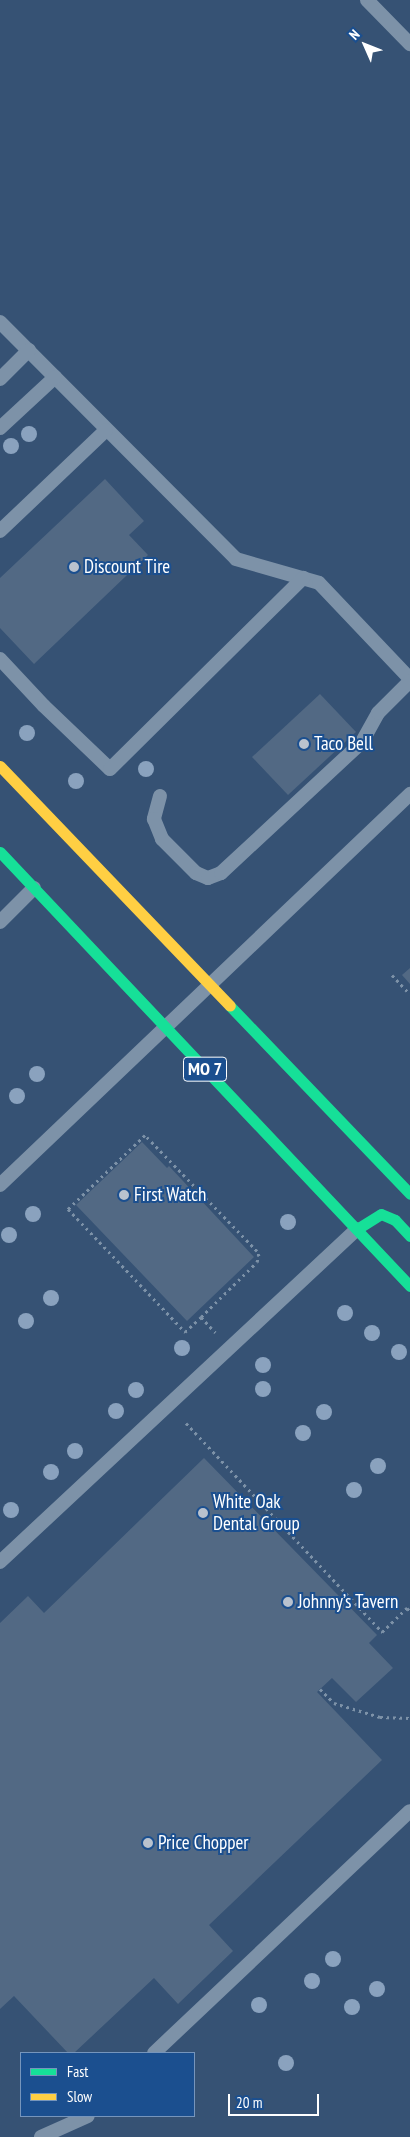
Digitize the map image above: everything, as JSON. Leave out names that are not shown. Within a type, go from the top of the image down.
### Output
[{"type":"main road","points":[[0,766],[410,1194]]},
{"type":"main road","points":[[0,784],[28,795]]},
{"type":"main road","name":"MO 7","points":[[0,852],[410,1286]]},
{"type":"main road","points":[[357,1229],[381,1214],[395,1220],[410,1236]]},
{"type":"lane","points":[[367,0],[410,44]]},
{"type":"lane","points":[[0,322],[236,559],[319,583],[410,680],[378,713],[362,742],[221,873],[208,878],[196,873],[162,839],[154,819],[160,796]]},
{"type":"lane","points":[[0,378],[28,350]]},
{"type":"lane","points":[[0,428],[55,377]]},
{"type":"lane","points":[[0,531],[106,430]]},
{"type":"lane","points":[[0,659],[44,706],[110,769],[303,578]]},
{"type":"lane","points":[[0,1185],[410,794]]},
{"type":"lane","points":[[0,922],[34,888]]},
{"type":"lane","points":[[0,1562],[357,1229]]},
{"type":"lane","points":[[155,2052],[410,1811]]},
{"type":"lane","points":[[41,2137],[86,2117]]},
{"type":"path","points":[[392,974],[410,994]]},
{"type":"path","points":[[145,1135],[257,1250],[259,1256],[257,1262],[201,1317],[185,1332],[68,1209],[145,1135]]},
{"type":"path","points":[[201,1317],[229,1348]]},
{"type":"path","points":[[186,1423],[382,1632],[407,1608],[410,1611]]},
{"type":"path","points":[[320,1689],[334,1703],[380,1717],[410,1718]]},
{"type":"building","name":"Discount Tire","points":[[105,479],[144,521],[129,535],[148,555],[34,664],[0,628],[0,578]]},
{"type":"building","name":"Taco Bell","points":[[320,694],[356,732],[288,795],[252,757]]},
{"type":"building","points":[[410,968],[410,984],[402,975]]},
{"type":"building","points":[[142,1142],[167,1168],[169,1166],[254,1257],[187,1321],[76,1205]]},
{"type":"building","name":"Price Chopper","points":[[204,1458],[377,1635],[369,1643],[393,1668],[356,1702],[332,1678],[317,1692],[382,1760],[209,1925],[233,1951],[178,2004],[154,1978],[75,2052],[67,2052],[14,1996],[0,2009],[0,1623],[28,1596],[44,1613]]},
{"type":"traffic: fast","points":[[0,852],[410,1286]]},
{"type":"traffic: fast","points":[[230,1006],[410,1194]]},
{"type":"traffic: fast","points":[[357,1229],[381,1214],[395,1220],[410,1236]]},
{"type":"traffic: slow","points":[[0,766],[230,1006]]},
{"type":"place","name":"Discount Tire","points":[[74,567]]},
{"type":"place","name":"Taco Bell","points":[[304,744]]},
{"type":"place","name":"First Watch","points":[[124,1195]]},
{"type":"place","name":"White Oak Dental Group","points":[[203,1513]]},
{"type":"place","name":"Johnny’s Tavern","points":[[288,1602]]},
{"type":"place","name":"Price Chopper","points":[[148,1843]]}]
